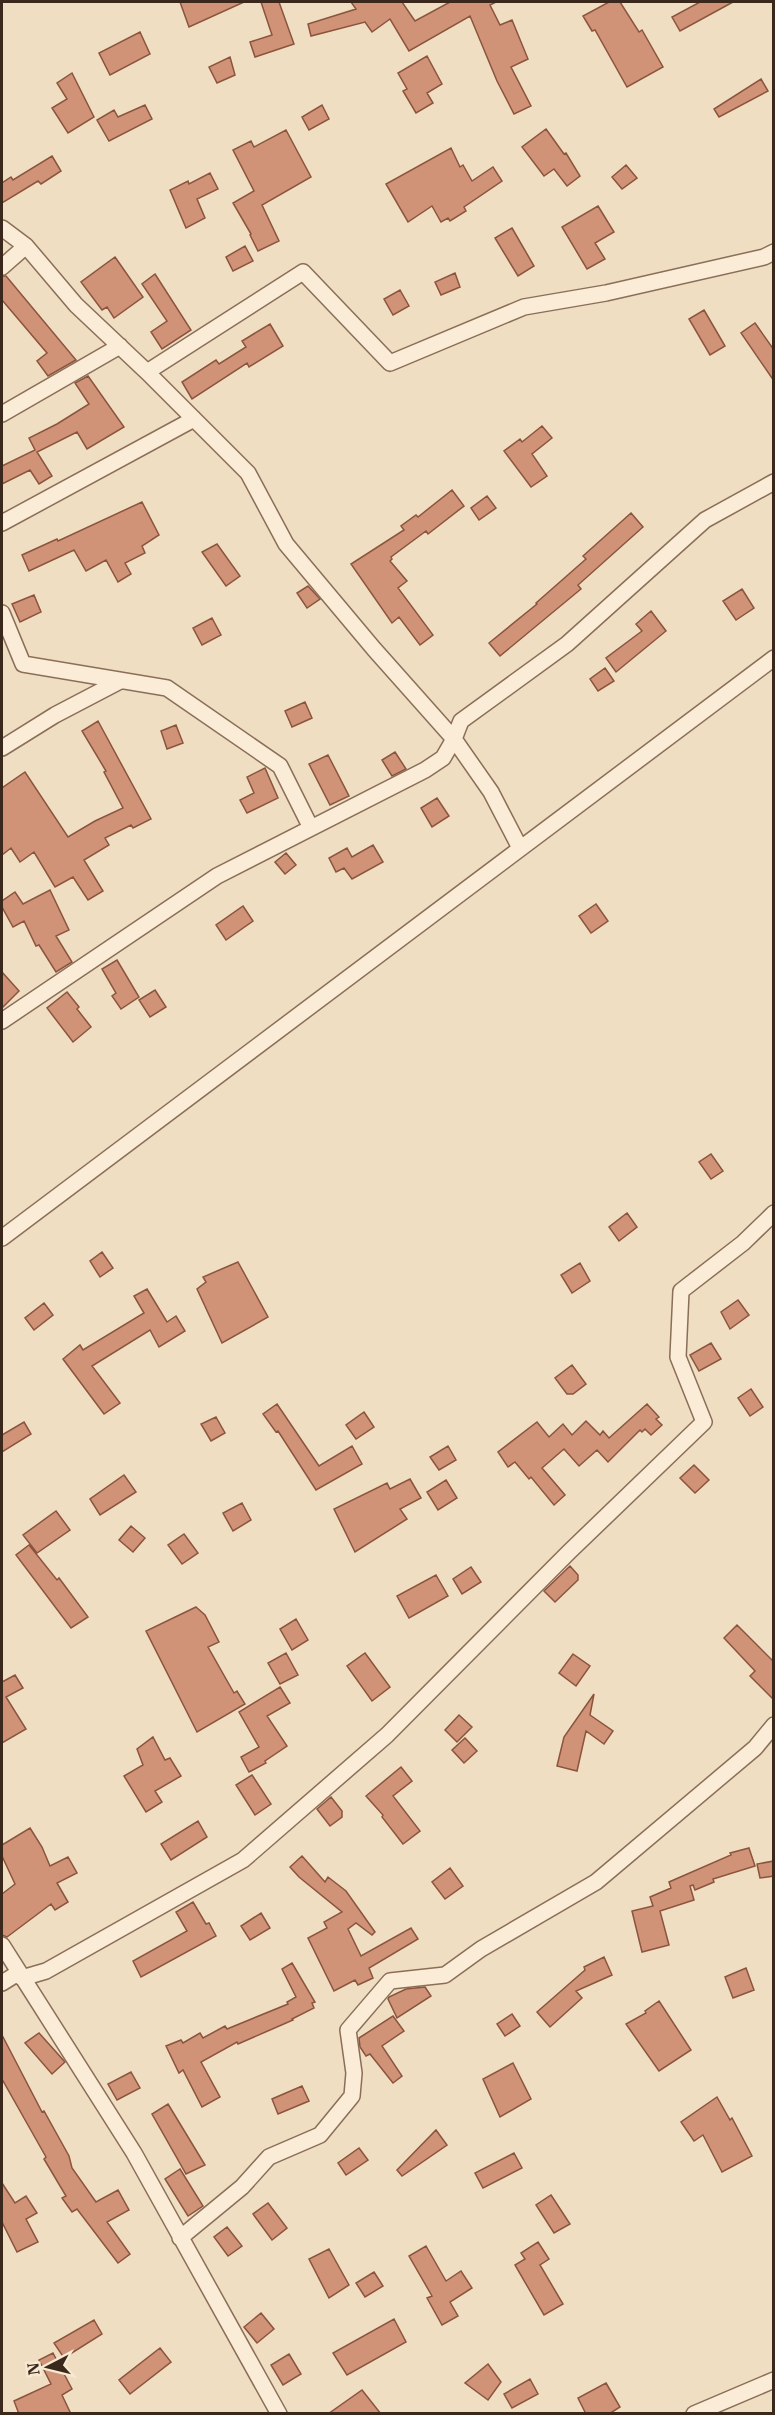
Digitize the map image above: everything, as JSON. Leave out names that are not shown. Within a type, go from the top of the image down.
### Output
[{"type":"street","points":[[2,228],[26,246],[76,305],[248,473],[286,544],[374,649],[454,739],[490,792],[520,848]]},
{"type":"street","points":[[2,267],[26,246]]},
{"type":"street","points":[[147,372],[303,272],[390,363],[525,307],[606,293],[764,257],[774,252]]},
{"type":"street","points":[[2,414],[120,346]]},
{"type":"street","points":[[2,523],[194,419]]},
{"type":"street","points":[[2,1021],[217,876],[425,770],[443,758],[461,721],[567,644],[705,520],[774,482]]},
{"type":"street","points":[[2,613],[23,664],[167,687],[280,766],[311,828]]},
{"type":"street","points":[[2,1238],[774,658]]},
{"type":"street","points":[[2,748],[55,715],[120,681]]},
{"type":"street","points":[[2,1983],[20,1975],[46,1971],[243,1860],[387,1735],[704,1422],[678,1357],[681,1291],[743,1243],[774,1213]]},
{"type":"street","points":[[180,2238],[242,2187],[269,2157],[320,2135],[352,2096],[354,2073],[348,2030],[390,1981],[445,1975],[481,1949],[596,1882],[755,1748],[774,1725]]},
{"type":"street","points":[[2,1946],[134,2153],[279,2414]]},
{"type":"street","points":[[694,2414],[774,2380]]},
{"type":"building","points":[[180,2],[244,2],[189,27]]},
{"type":"building","points":[[261,2],[279,2],[294,44],[255,57],[250,42],[272,35]]},
{"type":"building","points":[[351,2],[402,2],[415,21],[450,2],[496,2],[490,5],[500,25],[512,20],[528,59],[511,67],[531,106],[514,114],[497,81],[470,16],[409,51],[390,19],[372,32],[365,22],[311,36],[308,24],[356,9]]},
{"type":"building","points":[[609,2],[620,2],[639,32],[642,30],[663,67],[627,87],[595,30],[592,31],[583,16]]},
{"type":"building","points":[[700,2],[733,2],[680,31],[672,17]]},
{"type":"building","points":[[140,32],[150,54],[110,75],[99,53]]},
{"type":"building","points":[[427,56],[442,84],[427,93],[433,103],[416,113],[403,91],[407,89],[398,73]]},
{"type":"building","points":[[230,57],[235,75],[217,83],[209,67]]},
{"type":"building","points":[[72,73],[94,117],[68,133],[52,108],[67,99],[57,83]]},
{"type":"building","points":[[761,79],[768,91],[719,117],[714,109]]},
{"type":"building","points":[[145,105],[152,119],[109,141],[97,120],[114,110],[118,117]]},
{"type":"building","points":[[322,105],[329,119],[309,130],[302,117]]},
{"type":"building","points":[[546,129],[564,154],[566,153],[580,176],[567,186],[554,169],[544,176],[522,147]]},
{"type":"building","points":[[286,130],[311,177],[262,205],[279,241],[258,251],[233,203],[254,191],[233,150],[251,141],[254,147]]},
{"type":"building","points":[[451,148],[460,167],[463,165],[472,181],[493,167],[502,181],[464,207],[466,211],[450,221],[448,218],[441,222],[432,206],[408,222],[386,184]]},
{"type":"building","points":[[52,156],[61,171],[41,184],[38,181],[2,203],[2,183],[11,177],[13,180]]},
{"type":"building","points":[[626,165],[637,178],[622,189],[612,177]]},
{"type":"building","points":[[210,173],[218,189],[197,199],[205,218],[186,228],[170,190],[188,181],[189,184]]},
{"type":"building","points":[[598,206],[614,232],[595,243],[605,259],[587,269],[562,227]]},
{"type":"building","points":[[512,228],[534,266],[518,276],[495,238]]},
{"type":"building","points":[[245,246],[253,261],[233,271],[226,257]]},
{"type":"building","points":[[115,257],[143,297],[114,318],[107,307],[102,310],[81,282]]},
{"type":"building","points":[[455,273],[460,287],[441,295],[435,282]]},
{"type":"building","points":[[155,274],[191,330],[162,349],[151,332],[167,321],[142,284]]},
{"type":"building","points":[[2,276],[6,276],[76,360],[48,376],[37,361],[47,353],[2,300]]},
{"type":"building","points":[[400,290],[409,306],[393,315],[384,299]]},
{"type":"building","points":[[704,310],[725,346],[710,355],[689,319]]},
{"type":"building","points":[[755,323],[774,350],[774,381],[741,333]]},
{"type":"building","points":[[270,324],[283,346],[249,367],[247,363],[192,399],[182,382],[216,360],[219,364],[246,347],[242,341]]},
{"type":"building","points":[[88,376],[124,427],[87,449],[77,432],[37,452],[52,476],[39,484],[30,470],[2,484],[2,466],[35,450],[29,438],[89,404],[75,383]]},
{"type":"building","points":[[542,426],[552,438],[532,454],[547,476],[531,487],[504,451],[520,439],[522,442]]},
{"type":"building","points":[[452,490],[464,506],[428,534],[426,531],[391,557],[390,561],[407,581],[398,588],[433,635],[420,645],[399,617],[392,623],[351,564],[404,530],[401,526],[416,515],[418,517]]},
{"type":"building","points":[[487,496],[496,508],[479,520],[471,508]]},
{"type":"building","points":[[142,502],[159,535],[142,546],[145,553],[125,563],[131,574],[118,582],[106,560],[86,571],[74,550],[29,571],[22,555]]},
{"type":"building","points":[[631,513],[643,527],[578,585],[581,589],[500,656],[489,643],[537,604],[586,559],[583,556]]},
{"type":"building","points":[[217,544],[240,576],[226,586],[202,552]]},
{"type":"building","points":[[308,586],[320,599],[307,608],[297,593]]},
{"type":"building","points":[[742,589],[754,608],[736,620],[723,601]]},
{"type":"building","points":[[34,595],[41,612],[20,622],[12,604]]},
{"type":"building","points":[[651,611],[666,631],[616,672],[606,658],[642,631],[636,624]]},
{"type":"building","points":[[212,618],[221,635],[202,645],[193,628]]},
{"type":"building","points":[[605,668],[614,681],[598,691],[590,679]]},
{"type":"building","points":[[305,702],[312,718],[292,727],[285,711]]},
{"type":"building","points":[[98,721],[151,819],[133,828],[131,825],[105,838],[109,845],[84,860],[103,891],[88,900],[73,877],[55,887],[34,852],[20,862],[11,848],[2,855],[2,788],[25,772],[68,837],[123,808],[104,772],[106,771],[82,731]]},
{"type":"building","points":[[176,725],[183,743],[167,749],[161,731]]},
{"type":"building","points":[[395,752],[406,769],[392,776],[382,760]]},
{"type":"building","points":[[328,755],[349,796],[330,805],[309,764]]},
{"type":"building","points":[[265,768],[278,798],[247,813],[240,800],[254,793],[247,777]]},
{"type":"building","points":[[437,798],[449,816],[432,827],[421,808]]},
{"type":"building","points":[[373,845],[383,862],[352,879],[344,868],[336,872],[329,858],[347,848],[352,857]]},
{"type":"building","points":[[286,853],[296,865],[285,874],[275,862]]},
{"type":"building","points":[[50,890],[69,930],[56,936],[72,962],[56,972],[39,945],[36,946],[24,921],[13,927],[2,907],[2,901],[15,892],[23,904]]},
{"type":"building","points":[[596,904],[608,921],[591,933],[579,916]]},
{"type":"building","points":[[243,906],[253,921],[226,940],[216,925]]},
{"type":"building","points":[[117,960],[139,997],[121,1009],[112,996],[116,993],[102,969]]},
{"type":"building","points":[[2,972],[19,991],[2,1008]]},
{"type":"building","points":[[155,990],[166,1007],[150,1017],[139,1000]]},
{"type":"building","points":[[67,992],[91,1027],[73,1042],[47,1008]]},
{"type":"building","points":[[711,1154],[723,1171],[711,1179],[699,1162]]},
{"type":"building","points":[[627,1213],[637,1227],[619,1241],[609,1227]]},
{"type":"building","points":[[102,1252],[113,1268],[100,1277],[90,1261]]},
{"type":"building","points":[[238,1262],[268,1317],[222,1343],[197,1289],[206,1282],[203,1277]]},
{"type":"building","points":[[580,1263],[590,1281],[572,1293],[561,1275]]},
{"type":"building","points":[[147,1289],[167,1322],[176,1316],[185,1331],[159,1347],[150,1330],[92,1366],[120,1403],[104,1414],[63,1359],[80,1345],[83,1350],[144,1313],[134,1296]]},
{"type":"building","points":[[738,1300],[749,1315],[730,1329],[721,1312]]},
{"type":"building","points":[[44,1303],[53,1315],[34,1330],[25,1318]]},
{"type":"building","points":[[711,1343],[721,1359],[699,1371],[690,1355]]},
{"type":"building","points":[[572,1365],[586,1384],[573,1394],[567,1394],[555,1378]]},
{"type":"building","points":[[751,1389],[763,1407],[750,1416],[738,1398]]},
{"type":"building","points":[[277,1404],[319,1466],[352,1446],[362,1464],[316,1490],[278,1431],[276,1432],[263,1414]]},
{"type":"building","points":[[647,1404],[659,1417],[656,1419],[662,1425],[651,1435],[645,1429],[642,1432],[640,1430],[608,1462],[597,1450],[579,1466],[564,1449],[542,1468],[565,1495],[554,1505],[531,1477],[529,1479],[515,1462],[508,1467],[498,1452],[537,1422],[549,1437],[563,1424],[572,1435],[586,1421],[600,1435],[603,1431],[609,1438]]},
{"type":"building","points":[[364,1412],[374,1427],[356,1439],[346,1425]]},
{"type":"building","points":[[216,1417],[225,1433],[211,1441],[201,1424]]},
{"type":"building","points":[[24,1422],[31,1434],[2,1452],[2,1435]]},
{"type":"building","points":[[448,1446],[456,1460],[439,1470],[430,1457]]},
{"type":"building","points":[[694,1465],[709,1480],[695,1493],[680,1478]]},
{"type":"building","points":[[124,1475],[136,1492],[100,1515],[90,1499]]},
{"type":"building","points":[[410,1479],[421,1498],[400,1509],[407,1519],[355,1552],[334,1509],[387,1483],[390,1489]]},
{"type":"building","points":[[446,1480],[457,1498],[438,1510],[427,1492]]},
{"type":"building","points":[[242,1503],[251,1520],[233,1531],[223,1513]]},
{"type":"building","points":[[56,1511],[70,1530],[37,1553],[23,1535]]},
{"type":"building","points":[[131,1526],[145,1538],[133,1552],[119,1540]]},
{"type":"building","points":[[184,1534],[198,1553],[182,1564],[168,1545]]},
{"type":"building","points":[[29,1545],[57,1580],[59,1578],[88,1617],[71,1628],[16,1555]]},
{"type":"building","points":[[570,1566],[578,1575],[578,1580],[555,1602],[544,1591]]},
{"type":"building","points":[[471,1567],[481,1582],[462,1594],[453,1579]]},
{"type":"building","points":[[436,1575],[448,1596],[409,1618],[397,1596]]},
{"type":"building","points":[[196,1607],[205,1615],[219,1642],[208,1647],[234,1693],[237,1691],[245,1704],[197,1732],[146,1631]]},
{"type":"building","points":[[296,1619],[308,1640],[292,1650],[280,1629]]},
{"type":"building","points":[[737,1625],[774,1662],[774,1700],[750,1676],[755,1671],[724,1638]]},
{"type":"building","points":[[286,1653],[298,1675],[280,1684],[268,1663]]},
{"type":"building","points":[[365,1653],[390,1687],[372,1701],[347,1666]]},
{"type":"building","points":[[573,1654],[590,1666],[576,1686],[559,1673]]},
{"type":"building","points":[[15,1675],[23,1688],[6,1697],[26,1729],[2,1743],[2,1682]]},
{"type":"building","points":[[280,1687],[290,1703],[267,1716],[287,1746],[265,1761],[266,1763],[249,1772],[241,1757],[259,1747],[239,1712]]},
{"type":"building","points":[[594,1694],[590,1715],[613,1731],[604,1744],[586,1731],[577,1771],[557,1766],[564,1737]]},
{"type":"building","points":[[459,1715],[472,1727],[457,1742],[445,1730]]},
{"type":"building","points":[[153,1737],[165,1760],[170,1758],[181,1776],[155,1791],[162,1802],[146,1812],[124,1776],[143,1765],[137,1749]]},
{"type":"building","points":[[465,1738],[477,1751],[464,1763],[452,1750]]},
{"type":"building","points":[[401,1767],[412,1781],[393,1796],[420,1831],[403,1844],[382,1817],[383,1815],[366,1796]]},
{"type":"building","points":[[252,1775],[271,1804],[255,1815],[236,1785]]},
{"type":"building","points":[[331,1797],[342,1811],[342,1817],[330,1826],[317,1809]]},
{"type":"building","points":[[198,1821],[207,1837],[171,1860],[161,1844]]},
{"type":"building","points":[[30,1828],[50,1866],[68,1857],[77,1873],[57,1883],[68,1902],[55,1910],[51,1904],[7,1937],[2,1935],[2,1894],[15,1884],[2,1856],[2,1845]]},
{"type":"building","points":[[749,1848],[755,1866],[713,1879],[714,1882],[695,1890],[693,1885],[690,1886],[694,1900],[660,1911],[669,1945],[642,1952],[632,1911],[653,1906],[650,1897],[671,1888],[669,1882],[731,1855],[730,1853]]},
{"type":"building","points":[[302,1856],[325,1882],[328,1877],[346,1891],[375,1932],[372,1935],[356,1923],[348,1929],[361,1956],[411,1928],[418,1939],[369,1968],[373,1978],[358,1985],[355,1980],[334,1991],[308,1938],[327,1928],[324,1922],[342,1912],[290,1867]]},
{"type":"building","points":[[774,1861],[774,1876],[760,1878],[757,1864]]},
{"type":"building","points":[[450,1868],[463,1886],[445,1899],[432,1882]]},
{"type":"building","points":[[193,1902],[216,1936],[141,1977],[133,1961],[187,1931],[176,1912]]},
{"type":"building","points":[[261,1913],[270,1928],[250,1940],[241,1926]]},
{"type":"building","points":[[604,1957],[612,1975],[576,1991],[582,1998],[550,2027],[537,2012],[585,1970],[584,1967]]},
{"type":"building","points":[[292,1963],[315,2002],[312,2003],[314,2008],[293,2020],[238,2044],[237,2042],[201,2062],[220,2097],[202,2107],[183,2070],[179,2073],[166,2046],[181,2040],[183,2043],[200,2033],[203,2038],[225,2026],[227,2029],[288,2004],[287,2002],[296,1997],[282,1969]]},
{"type":"building","points":[[746,1968],[754,1990],[733,1998],[725,1977]]},
{"type":"building","points":[[425,1987],[431,1996],[397,2018],[389,1997],[406,1989]]},
{"type":"building","points":[[659,2001],[691,2050],[659,2071],[626,2024],[646,2013],[645,2011]]},
{"type":"building","points":[[512,2014],[520,2026],[505,2036],[497,2024]]},
{"type":"building","points":[[393,2016],[404,2031],[382,2046],[402,2076],[393,2083],[370,2054],[366,2056],[360,2047],[359,2038]]},
{"type":"building","points":[[39,2033],[65,2062],[52,2074],[25,2043]]},
{"type":"building","points":[[2,2035],[42,2112],[44,2111],[69,2156],[72,2168],[96,2202],[118,2190],[129,2210],[107,2222],[130,2254],[118,2263],[77,2209],[72,2212],[62,2198],[66,2196],[2,2079]]},
{"type":"building","points":[[513,2063],[531,2099],[500,2117],[483,2079]]},
{"type":"building","points":[[131,2072],[140,2088],[117,2100],[108,2084]]},
{"type":"building","points":[[302,2086],[309,2101],[278,2114],[272,2099]]},
{"type":"building","points":[[717,2097],[730,2120],[732,2118],[752,2156],[722,2172],[703,2135],[694,2141],[681,2122]]},
{"type":"building","points":[[168,2104],[205,2165],[186,2174],[152,2114]]},
{"type":"building","points":[[436,2130],[447,2145],[402,2176],[397,2170]]},
{"type":"building","points":[[359,2148],[368,2160],[346,2175],[338,2163]]},
{"type":"building","points":[[514,2153],[522,2168],[483,2188],[475,2173]]},
{"type":"building","points":[[180,2169],[203,2206],[188,2216],[165,2179]]},
{"type":"building","points":[[2,2183],[15,2203],[26,2196],[37,2213],[26,2219],[38,2242],[17,2252],[2,2222]]},
{"type":"building","points":[[551,2195],[570,2224],[554,2233],[536,2205]]},
{"type":"building","points":[[268,2203],[287,2228],[272,2240],[253,2214]]},
{"type":"building","points":[[227,2227],[242,2246],[228,2256],[214,2237]]},
{"type":"building","points":[[538,2242],[549,2259],[540,2265],[563,2304],[544,2315],[515,2265],[525,2259],[521,2253]]},
{"type":"building","points":[[426,2246],[446,2281],[461,2271],[472,2288],[450,2302],[458,2316],[442,2325],[427,2298],[432,2296],[409,2256]]},
{"type":"building","points":[[329,2249],[349,2285],[329,2298],[309,2259]]},
{"type":"building","points":[[374,2272],[383,2286],[365,2297],[356,2283]]},
{"type":"building","points":[[261,2313],[274,2329],[257,2343],[244,2327]]},
{"type":"building","points":[[394,2319],[406,2342],[347,2375],[333,2353]]},
{"type":"building","points":[[94,2320],[102,2334],[64,2358],[54,2343]]},
{"type":"building","points":[[160,2348],[171,2362],[130,2394],[119,2380]]},
{"type":"building","points":[[53,2353],[72,2389],[62,2395],[71,2414],[19,2414],[14,2401],[51,2384],[39,2360]]},
{"type":"building","points":[[289,2354],[301,2374],[283,2385],[271,2365]]},
{"type":"building","points":[[488,2364],[501,2382],[488,2400],[465,2383]]},
{"type":"building","points":[[530,2379],[538,2394],[512,2408],[504,2394]]},
{"type":"building","points":[[606,2383],[620,2407],[609,2414],[586,2414],[578,2398]]},
{"type":"building","points":[[362,2390],[381,2414],[328,2414]]}]
